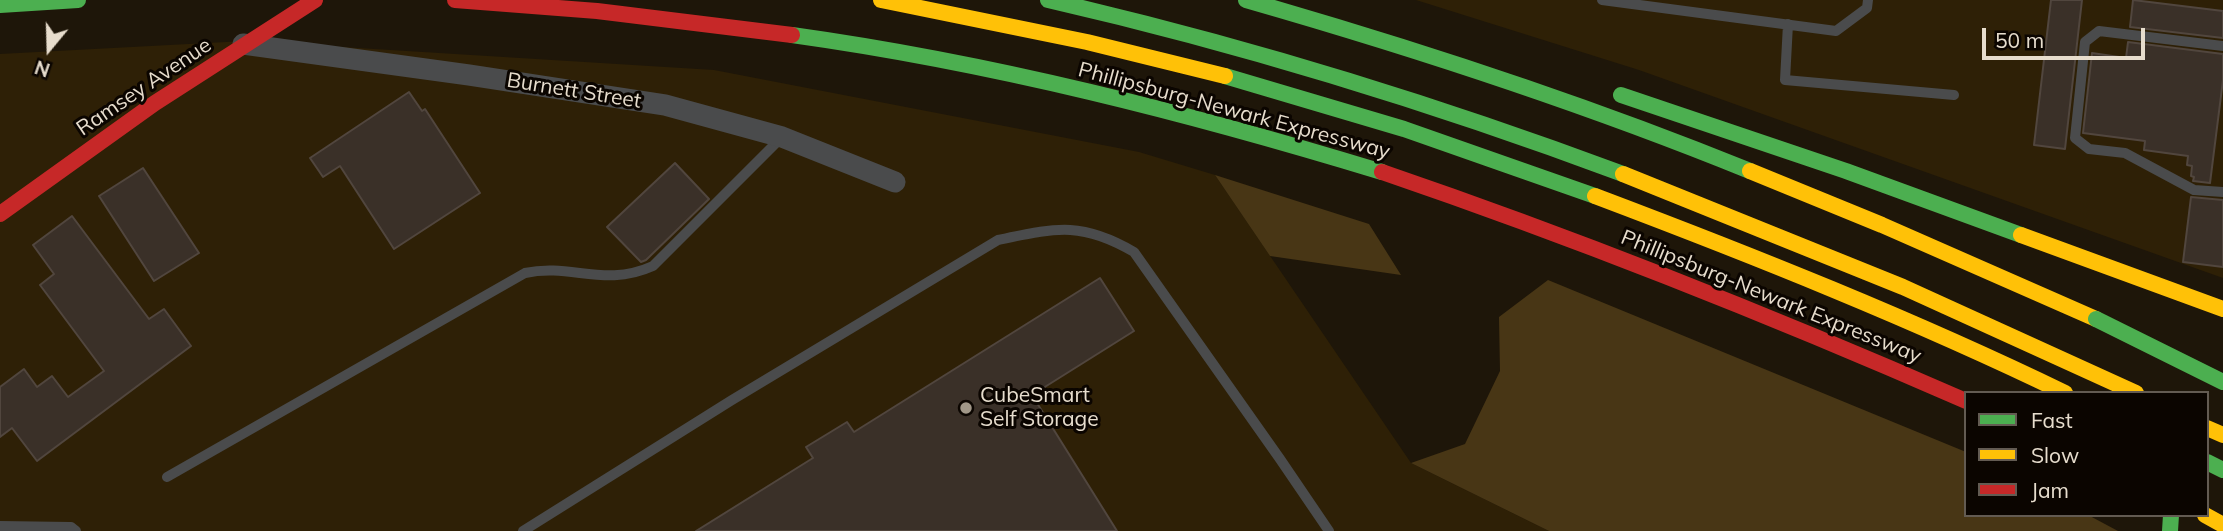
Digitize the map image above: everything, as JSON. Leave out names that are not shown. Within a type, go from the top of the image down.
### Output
[{"type":"main road","points":[[0,5],[78,0]]},
{"type":"main road","name":"Ramsey Avenue","points":[[0,214],[243,44],[315,0]]},
{"type":"main road","name":"Phillipsburg-Newark Expressway","points":[[455,0],[540,5],[710,22],[867,46],[1099,93],[1301,147],[1407,181],[1622,258],[1806,331],[1964,400]]},
{"type":"main road","name":"Phillipsburg-Newark Expressway","points":[[881,0],[1031,28],[1186,66],[1293,94],[1449,144],[1572,188],[1844,294],[2062,391]]},
{"type":"main road","points":[[1048,0],[1270,56],[1541,143],[1803,244],[1948,306],[2132,391]]},
{"type":"main road","points":[[1245,0],[1516,83],[1699,150],[1849,211],[2095,319],[2223,382]]},
{"type":"main road","points":[[1516,83],[1578,87]]},
{"type":"main road","points":[[1603,89],[1923,199],[2223,309]]},
{"type":"main road","points":[[2204,391],[2219,360]]},
{"type":"street","name":"Burnett Street","points":[[243,44],[666,105],[782,137],[895,182]]},
{"type":"lane","points":[[1602,0],[1836,31],[1867,8],[1868,0]]},
{"type":"lane","points":[[1788,24],[1785,80],[1954,95]]},
{"type":"lane","points":[[2223,46],[2099,31],[2085,42],[2075,138],[2089,149],[2125,153],[2194,190],[2223,192]]},
{"type":"lane","points":[[167,477],[525,273],[544,269],[606,277],[637,273],[653,266],[782,137]]},
{"type":"lane","points":[[523,531],[732,400],[998,240],[1074,228],[1109,238],[1134,252],[1329,531]]},
{"type":"lane","points":[[0,526],[71,527],[76,531]]},
{"type":"shaded area","points":[[1416,0],[2223,0],[2223,278],[1639,70]]},
{"type":"shaded area","points":[[245,41],[714,70],[1139,152],[1215,175],[1411,463],[1549,531],[0,531],[0,54]]},
{"type":"shaded area","points":[[1215,175],[1369,224],[1401,275],[1270,256]]},
{"type":"shaded area","points":[[1548,280],[1964,451],[1964,517],[2092,517],[2118,531],[1549,531],[1411,463],[1465,444],[1500,371],[1499,317]]},
{"type":"building","points":[[2051,0],[2082,0],[2065,149],[2034,145]]},
{"type":"building","points":[[2133,0],[2223,11],[2223,38],[2130,27]]},
{"type":"building","points":[[2128,42],[2223,54],[2223,80],[2210,183],[2193,181],[2192,166],[2187,165],[2188,156],[2144,150],[2145,141],[2083,133],[2092,53],[2126,58]]},
{"type":"building","points":[[409,92],[422,111],[425,109],[480,193],[394,249],[340,166],[323,177],[310,158]]},
{"type":"building","points":[[675,163],[709,199],[641,262],[607,227]]},
{"type":"building","points":[[143,168],[199,253],[154,281],[99,196]]},
{"type":"building","points":[[2191,197],[2223,200],[2223,267],[2183,262]]},
{"type":"building","points":[[72,216],[149,319],[164,309],[191,346],[37,461],[12,428],[0,437],[0,387],[24,369],[37,387],[52,376],[68,397],[104,371],[40,285],[54,274],[33,245]]},
{"type":"building","name":"CubeSmart Self Storage","points":[[1100,278],[1134,331],[1032,395],[1117,531],[696,531],[813,458],[806,447],[847,422],[854,432]]},
{"type":"traffic: fast","points":[[0,5],[78,0]]},
{"type":"traffic: fast","points":[[1048,0],[1266,56],[1410,100],[1623,174]]},
{"type":"traffic: fast","points":[[1246,0],[1500,79],[1626,123],[1750,171]]},
{"type":"traffic: fast","points":[[792,35],[942,60],[1090,92],[1382,172]]},
{"type":"traffic: fast","points":[[1225,76],[1404,129],[1595,196]]},
{"type":"traffic: fast","points":[[1621,95],[1846,171],[2021,235]]},
{"type":"traffic: fast","points":[[2096,319],[2223,382]]},
{"type":"traffic: fast","points":[[2209,463],[2223,470]]},
{"type":"traffic: fast","points":[[2170,531],[2171,517]]},
{"type":"traffic: slow","points":[[881,0],[1087,42],[1225,76]]},
{"type":"traffic: slow","points":[[1750,171],[1882,225],[2096,319]]},
{"type":"traffic: slow","points":[[1623,174],[1903,287],[2132,391]]},
{"type":"traffic: slow","points":[[1595,196],[1832,289],[2061,391]]},
{"type":"traffic: slow","points":[[2021,235],[2223,309]]},
{"type":"traffic: slow","points":[[2209,429],[2223,435]]},
{"type":"traffic: slow","points":[[2209,517],[2223,525]]},
{"type":"traffic: jam","points":[[0,214],[155,103],[315,0]]},
{"type":"traffic: jam","points":[[455,0],[597,11],[792,35]]},
{"type":"traffic: jam","points":[[1382,172],[1677,280],[1964,400]]},
{"type":"place","name":"CubeSmart Self Storage","points":[[966,408]]}]
